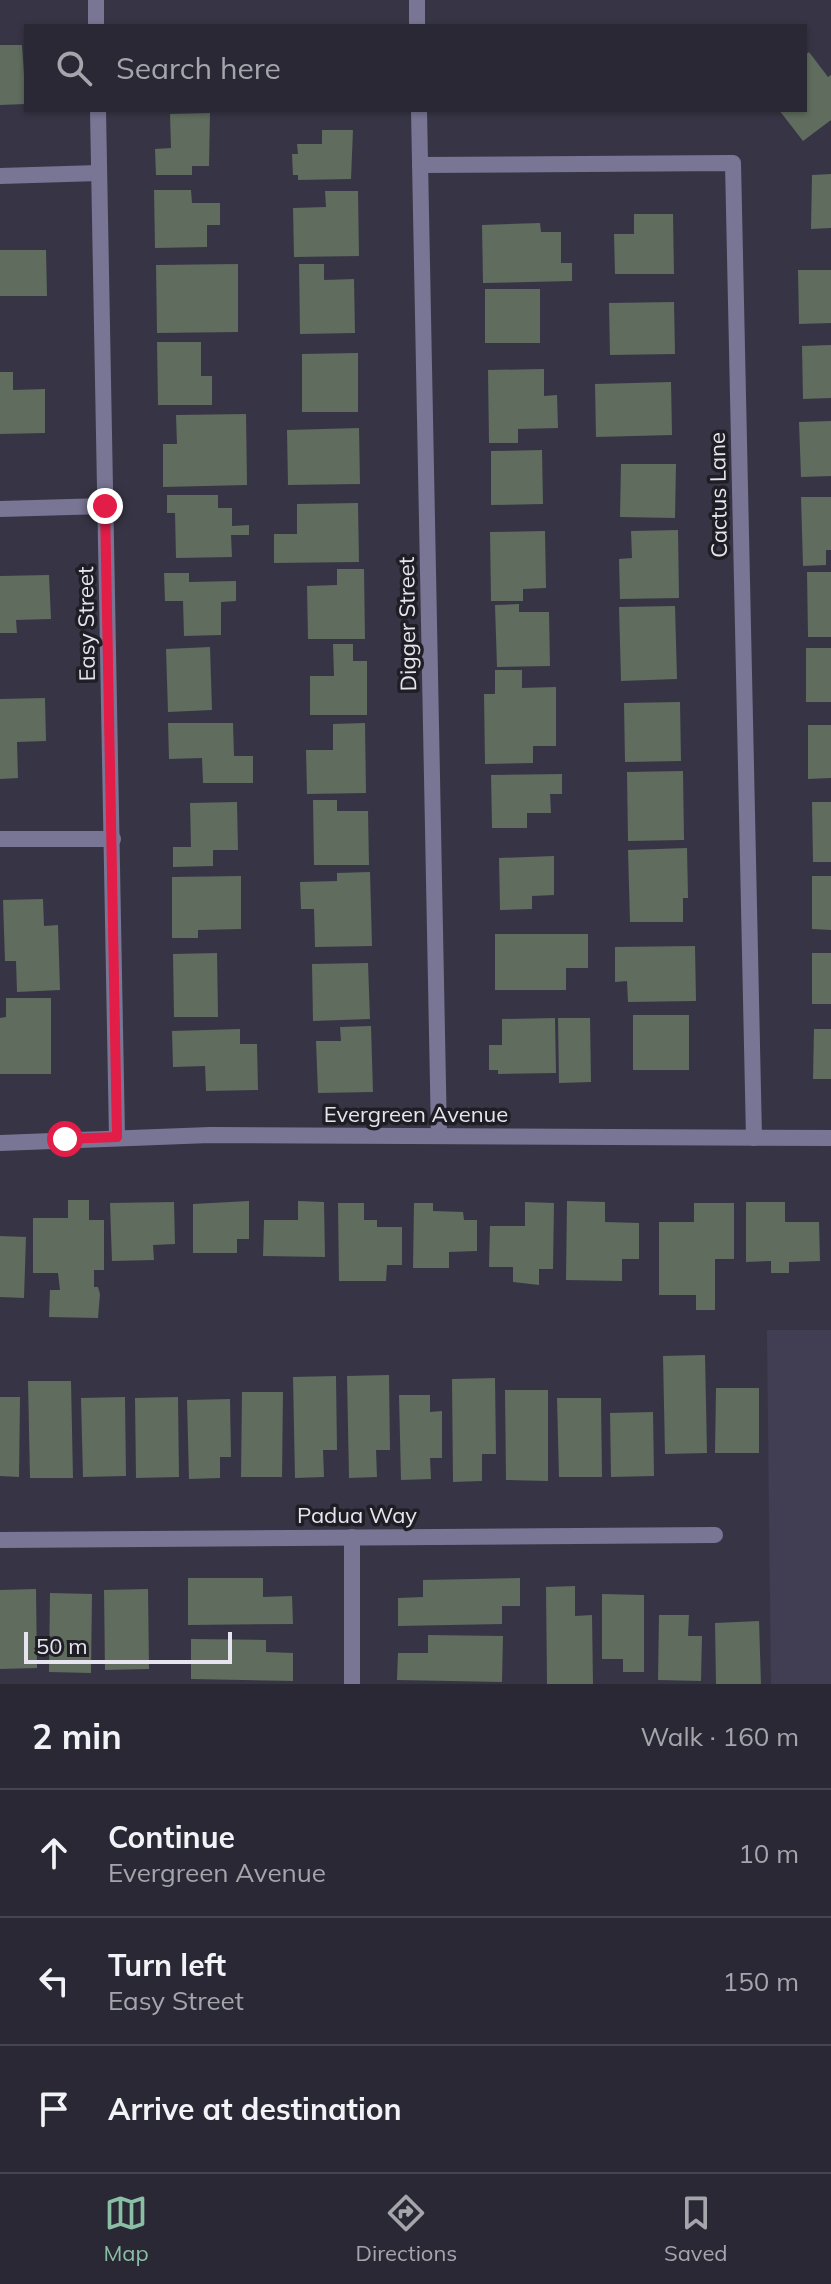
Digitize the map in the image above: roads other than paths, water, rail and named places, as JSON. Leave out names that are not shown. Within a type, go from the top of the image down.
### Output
[{"type":"street","points":[[96,0],[96,24]]},
{"type":"street","points":[[417,0],[417,24]]},
{"type":"street","name":"Easy Street","points":[[98,112],[117,1137]]},
{"type":"street","name":"Digger Street","points":[[419,112],[439,1136]]},
{"type":"street","name":"Cactus Lane","points":[[420,165],[733,163],[754,1138]]},
{"type":"street","points":[[0,176],[99,173]]},
{"type":"street","points":[[0,509],[105,506]]},
{"type":"street","points":[[0,839],[113,839]]},
{"type":"street","name":"Evergreen Avenue","points":[[0,1143],[117,1137],[831,1138]]},
{"type":"street","name":"Padua Way","points":[[0,1540],[715,1535]]},
{"type":"street","points":[[352,1537],[352,1684]]}]
